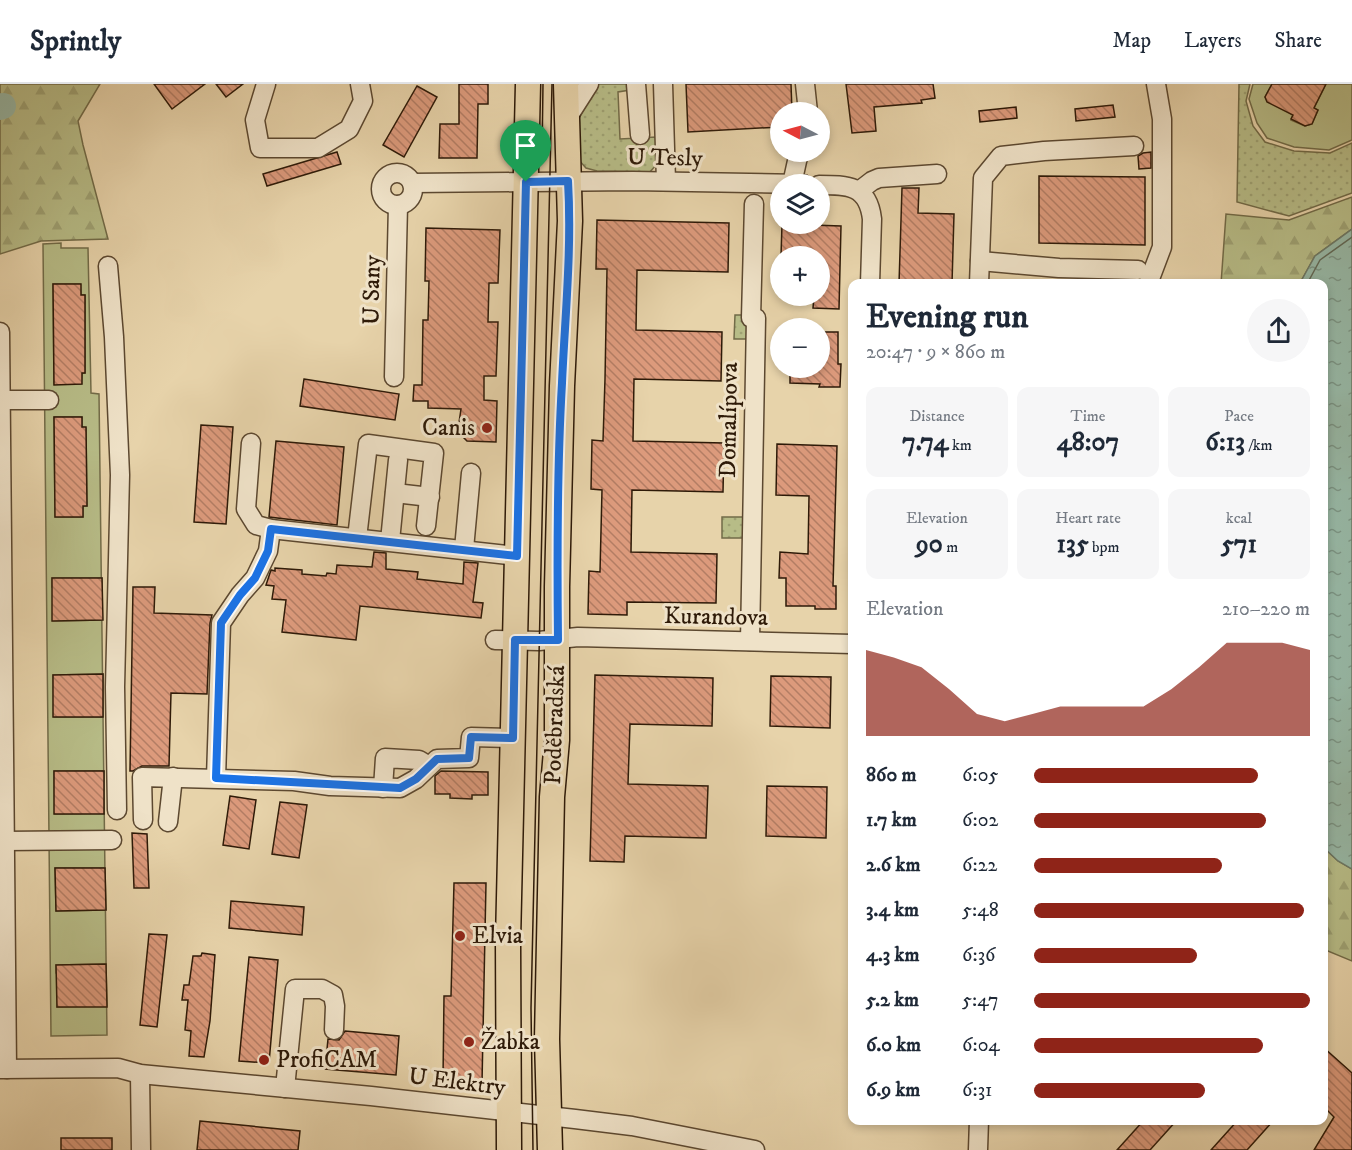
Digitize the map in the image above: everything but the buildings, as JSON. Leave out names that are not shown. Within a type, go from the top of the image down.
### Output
[{"type":"main road","name":"Poděbradská","points":[[509,1150],[508,929],[513,738],[505,640],[517,556],[528,84]]},
{"type":"main road","name":"Poděbradská","points":[[550,1150],[547,1116],[552,809],[568,638],[557,575],[562,386],[570,221],[566,84]]},
{"type":"street","points":[[266,84],[255,120],[260,148],[318,148],[349,129],[363,101],[360,84]]},
{"type":"street","points":[[566,120],[588,84]]},
{"type":"street","points":[[636,84],[640,135]]},
{"type":"street","points":[[663,84],[666,181]]},
{"type":"street","points":[[805,84],[807,102]]},
{"type":"street","points":[[980,261],[1143,277],[1162,247],[1162,119],[1156,84]]},
{"type":"street","points":[[979,279],[983,178],[1001,156],[1134,146]]},
{"type":"street","points":[[400,173],[412,183],[413,188],[410,199],[398,205],[391,204],[383,197],[381,191],[383,181],[390,174],[400,173]]},
{"type":"street","points":[[859,191],[879,178],[937,174]]},
{"type":"street","name":"U Tesly","points":[[412,183],[666,181],[770,183]]},
{"type":"street","points":[[830,185],[848,186],[859,191],[871,208],[870,279]]},
{"type":"street","name":"Domalípova","points":[[750,642],[756,318],[751,318],[754,204]]},
{"type":"street","name":"U Sany","points":[[394,377],[398,205]]},
{"type":"street","points":[[108,266],[114,337],[120,475],[115,687],[117,810]]},
{"type":"street","points":[[0,332],[4,1069]]},
{"type":"street","points":[[1,400],[49,400]]},
{"type":"street","points":[[251,443],[246,509],[256,525],[271,529],[517,556]]},
{"type":"street","points":[[357,538],[368,444],[434,453],[426,526]]},
{"type":"street","points":[[390,541],[398,460]]},
{"type":"street","points":[[464,549],[471,472]]},
{"type":"street","points":[[395,493],[430,497]]},
{"type":"street","points":[[216,778],[221,623],[255,578],[268,551],[271,529]]},
{"type":"street","name":"Kurandova","points":[[505,640],[568,638],[848,644]]},
{"type":"street","points":[[116,776],[294,781],[330,786],[400,788],[416,779],[437,759],[469,758],[471,737],[513,738]]},
{"type":"street","points":[[383,788],[385,758],[420,760],[429,766]]},
{"type":"street","points":[[142,777],[143,820]]},
{"type":"street","points":[[168,822],[173,777]]},
{"type":"street","points":[[4,841],[112,840]]},
{"type":"street","points":[[285,1088],[295,989],[330,991],[335,1000],[334,1030]]},
{"type":"street","name":"U Elektry","points":[[4,1069],[118,1068],[140,1074],[371,1096],[632,1126],[755,1150]]},
{"type":"street","points":[[140,1074],[141,1150]]},
{"type":"street","points":[[978,1150],[979,1125]]},
{"type":"green space","points":[[0,84],[100,84],[78,121],[108,239],[41,241],[0,254]]},
{"type":"green space","points":[[598,84],[630,84],[630,90],[618,92],[620,139],[656,137],[656,165],[650,172],[597,171],[586,168],[578,159],[578,120]]},
{"type":"green space","points":[[1239,84],[1250,84],[1246,101],[1253,126],[1265,142],[1294,151],[1330,153],[1352,143],[1352,193],[1289,216],[1237,202]]},
{"type":"green space","points":[[1253,84],[1272,84],[1265,97],[1293,115],[1291,120],[1305,126],[1312,124],[1318,110],[1314,108],[1326,84],[1352,84],[1352,140],[1329,150],[1294,147],[1267,138],[1257,123],[1249,99]]},
{"type":"green space","points":[[1352,197],[1352,229],[1315,256],[1302,279],[1221,279],[1226,214],[1289,220]]},
{"type":"green space","points":[[61,243],[61,248],[88,248],[91,393],[99,394],[101,578],[52,578],[52,587],[55,587],[53,621],[102,620],[102,674],[53,675],[54,717],[103,717],[103,715],[104,771],[54,771],[55,814],[104,813],[104,795],[105,868],[55,868],[56,911],[105,910],[106,964],[56,965],[56,973],[59,974],[57,1007],[107,1006],[107,1035],[51,1036],[43,244]],"holes":[[[53,284],[80,284],[81,295],[85,295],[85,373],[82,373],[81,384],[54,384]],[[54,417],[82,417],[82,427],[86,428],[87,506],[83,506],[83,517],[55,517]]]},
{"type":"green space","points":[[735,315],[748,315],[747,339],[734,339]]},
{"type":"green space","points":[[722,517],[747,517],[747,538],[722,538]]},
{"type":"green space","points":[[1328,852],[1352,869],[1352,961],[1328,951]]},
{"type":"water","points":[[1352,229],[1352,869],[1328,852],[1328,279],[1302,279],[1315,256]]},
{"type":"tram line","points":[[542,156],[543,84]]},
{"type":"tram line","points":[[533,1150],[531,1008],[552,84]]},
{"type":"place","name":"Canis","points":[[487,428]]},
{"type":"place","name":"Elvia","points":[[460,936]]},
{"type":"place","name":"Žabka","points":[[469,1042]]},
{"type":"place","name":"ProfiCAM","points":[[264,1060]]},
{"type":"route","points":[[568,181],[570,221],[562,386],[557,587],[558,640],[515,640],[513,738],[471,737],[469,758],[437,759],[416,779],[400,788],[330,786],[294,781],[216,778],[221,623],[255,578],[268,551],[271,529],[482,550],[517,556],[526,182],[568,181]]}]
